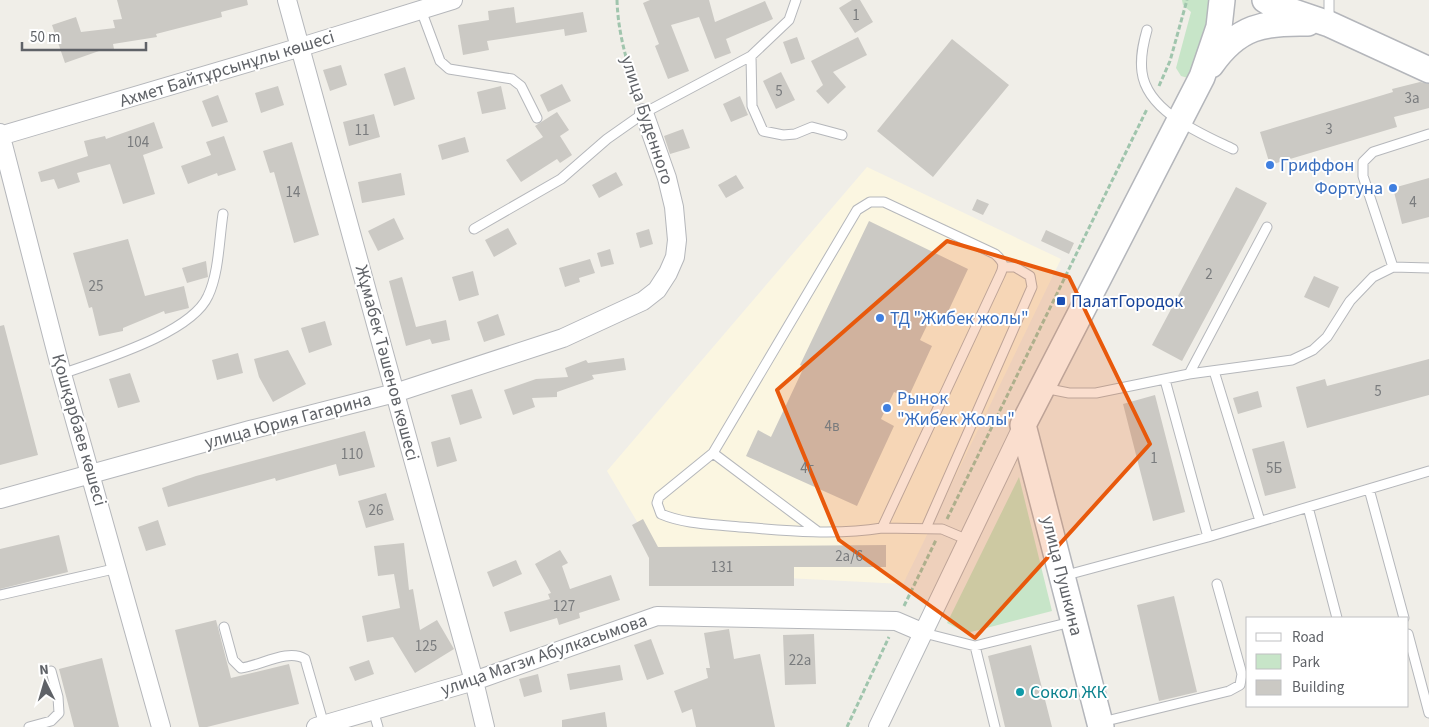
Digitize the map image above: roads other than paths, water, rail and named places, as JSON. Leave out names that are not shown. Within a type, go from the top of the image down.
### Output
[{"type":"street","name":"Жұмабек Тәшенов көшесі","points":[[287,0],[485,727]]},
{"type":"street","name":"Ахмет Байтұрсынұлы көшесі","points":[[0,135],[301,48],[453,0]]},
{"type":"street","points":[[878,727],[1041,388],[1202,77],[1219,27],[1222,0]]},
{"type":"street","points":[[1265,0],[1273,5],[1329,12],[1429,70]]},
{"type":"street","points":[[1202,77],[1230,42],[1253,28],[1288,23],[1329,12]]},
{"type":"street","name":"улица Буденного","points":[[644,113],[667,178],[674,207],[677,240]]},
{"type":"street","name":"Қошқарбаев көшесі","points":[[0,135],[62,374],[92,474],[161,727]]},
{"type":"street","name":"улица Юрия Гагарина","points":[[0,499],[250,430],[395,393],[563,338],[642,301],[657,290],[668,273],[675,257],[677,240]]},
{"type":"street","name":"улица Пушкина","points":[[1023,425],[1100,725]]},
{"type":"street","name":"улица Магзи Абулкасымова","points":[[320,726],[375,719],[474,681],[657,616],[896,621],[924,633]]},
{"type":"lane","points":[[474,229],[561,179],[608,139],[644,113],[751,56],[789,20],[796,0]]},
{"type":"lane","points":[[421,10],[440,61],[448,69],[512,80],[521,86],[536,118]]},
{"type":"lane","points":[[1147,30],[1141,53],[1142,73],[1153,97],[1179,122],[1233,149]]},
{"type":"lane","points":[[751,56],[752,106],[763,131],[783,135],[795,134],[812,127],[842,135]]},
{"type":"lane","points":[[1394,267],[1363,176],[1363,162],[1373,152],[1429,134]]},
{"type":"lane","points":[[882,528],[1004,267],[1002,260],[995,254],[884,202],[870,202],[862,205],[857,210],[713,453],[659,497],[657,508],[661,514],[696,523],[817,531],[926,528],[942,529],[968,540]]},
{"type":"lane","points":[[62,374],[160,335],[201,308],[209,295],[223,214]]},
{"type":"lane","points":[[1188,374],[1266,227]]},
{"type":"lane","points":[[926,528],[1032,287],[1030,276],[1015,266],[1004,267]]},
{"type":"lane","points":[[1041,388],[1069,393],[1096,393],[1188,374],[1292,360],[1313,350],[1327,337],[1350,301],[1373,277],[1394,267],[1429,268]]},
{"type":"lane","points":[[1214,371],[1260,521]]},
{"type":"lane","points":[[1165,380],[1208,537]]},
{"type":"lane","points":[[713,453],[817,531]]},
{"type":"lane","points":[[1063,576],[1208,537],[1429,471]]},
{"type":"lane","points":[[1368,489],[1404,617]]},
{"type":"lane","points":[[1308,507],[1337,617]]},
{"type":"lane","points":[[0,595],[118,568]]},
{"type":"lane","points":[[1100,725],[1229,691],[1240,685],[1242,674],[1218,584]]},
{"type":"lane","points":[[924,633],[975,646],[1074,621]]},
{"type":"lane","points":[[224,627],[233,660],[241,668],[289,655],[300,656],[305,659],[320,726]]},
{"type":"lane","points":[[1409,642],[1412,668],[1429,712]]},
{"type":"lane","points":[[975,646],[996,727]]},
{"type":"lane","points":[[30,727],[51,721],[60,712],[51,671]]},
{"type":"place","name":"Гриффон","points":[[1270,165]]},
{"type":"place","name":"Фортуна","points":[[1393,188]]},
{"type":"place","name":"ПалатГородок","points":[[1061,301]]},
{"type":"place","name":"ТД \"Жибек жолы\"","points":[[880,318]]},
{"type":"place","name":"Рынок \"Жибек Жолы\"","points":[[887,408]]},
{"type":"place","name":"Сокол ЖК","points":[[1020,692]]}]
